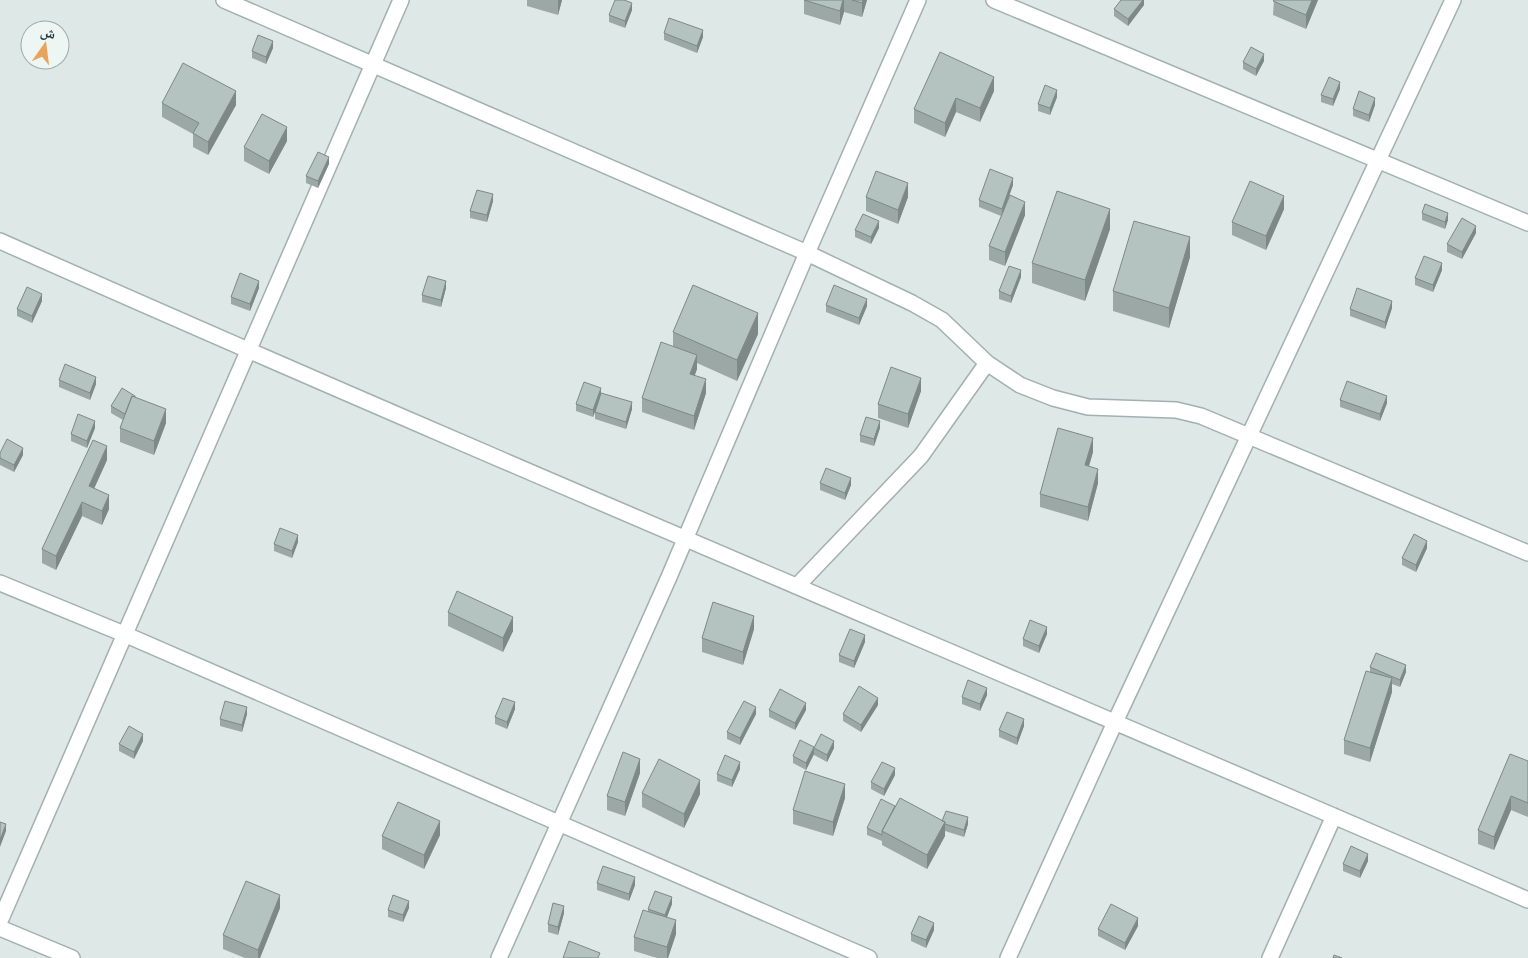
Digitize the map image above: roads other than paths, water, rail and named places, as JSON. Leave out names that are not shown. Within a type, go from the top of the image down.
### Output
[{"type":"street","points":[[224,0],[372,66],[807,253],[912,302],[942,320],[987,363],[1020,385],[1053,398],[1088,406],[1176,410],[1201,416],[1528,553]]},
{"type":"street","points":[[0,921],[401,0]]},
{"type":"street","points":[[499,958],[685,538],[918,0]]},
{"type":"street","points":[[994,0],[1528,223]]},
{"type":"street","points":[[1008,958],[1116,720],[1379,162],[1453,0]]},
{"type":"street","points":[[0,242],[248,351],[1116,720],[1528,900]]},
{"type":"street","points":[[798,585],[921,456],[987,363]]},
{"type":"street","points":[[0,583],[124,634],[869,958]]},
{"type":"street","points":[[1270,958],[1334,816]]},
{"type":"street","points":[[0,928],[72,958]]}]
